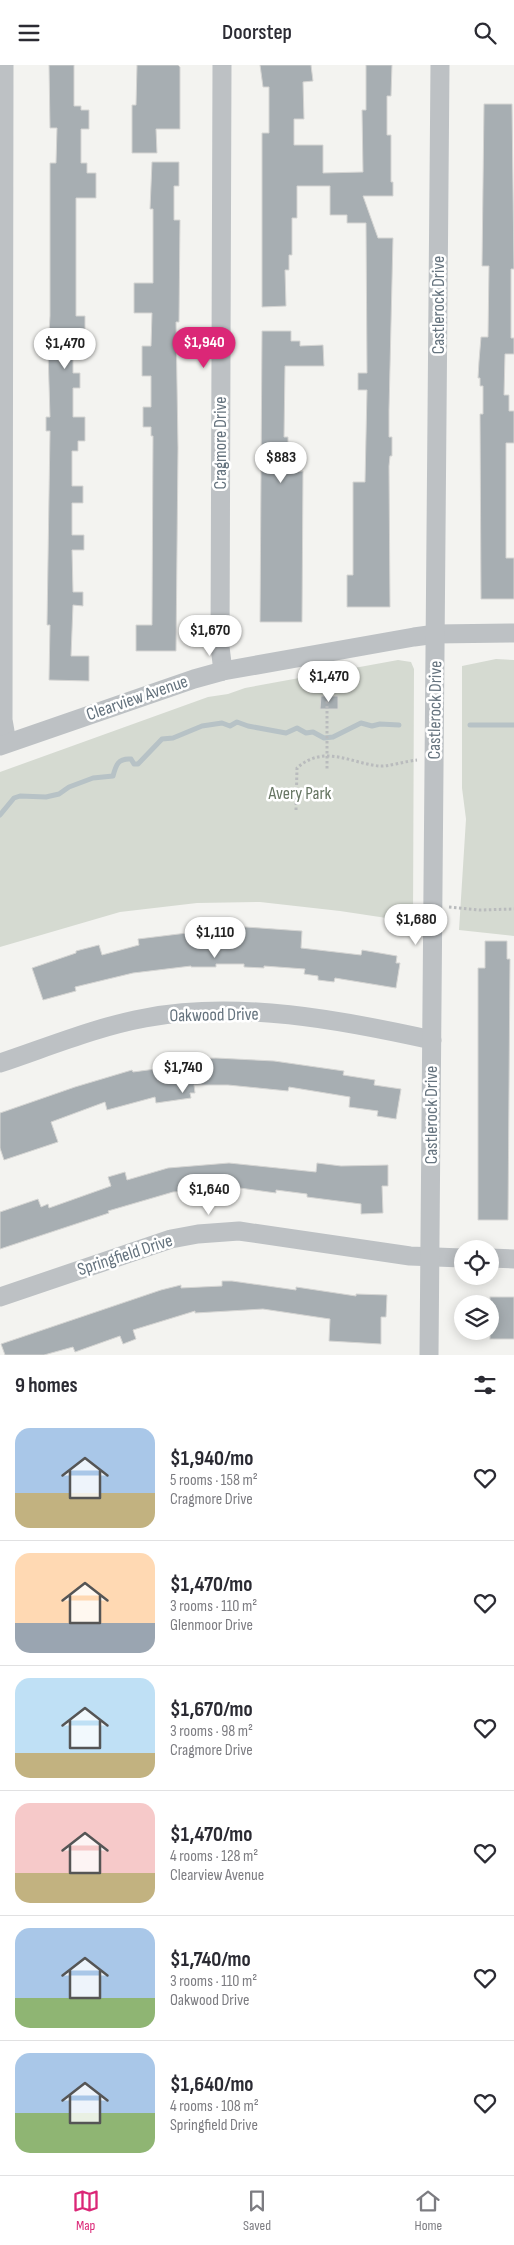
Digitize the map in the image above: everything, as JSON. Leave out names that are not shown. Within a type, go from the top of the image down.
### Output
[{"type":"street","points":[[4,65],[4,744]]},
{"type":"street","name":"Cragmore Drive","points":[[222,65],[220,647],[223,671]]},
{"type":"street","name":"Castlerock Drive","points":[[429,1355],[440,65]]},
{"type":"street","name":"Clearview Avenue","points":[[4,744],[194,679],[223,671],[380,642],[436,635],[514,633]]},
{"type":"street","name":"Oakwood Drive","points":[[0,1063],[75,1037],[146,1018],[196,1012],[259,1013],[307,1018],[387,1030],[432,1040]]},
{"type":"street","name":"Springfield Drive","points":[[0,1297],[171,1239],[198,1234],[238,1231],[430,1258],[454,1258]]},
{"type":"street","points":[[499,1259],[514,1259]]},
{"type":"path","points":[[325,653],[328,731],[327,771]]},
{"type":"path","points":[[296,810],[297,767],[308,760],[327,755],[355,759],[378,766],[403,761],[434,760]]},
{"type":"path","points":[[433,905],[480,910],[514,909]]},
{"type":"green space","points":[[496,659],[514,660],[514,936],[459,930],[466,819],[462,788],[462,666]]},
{"type":"green space","name":"Avery Park","points":[[398,660],[411,662],[414,669],[413,922],[260,902],[197,903],[120,912],[0,947],[0,772],[208,697],[228,694],[245,688]]},
{"type":"building","points":[[49,65],[74,65],[74,106],[81,106],[81,110],[89,110],[89,129],[81,129],[81,163],[87,163],[87,173],[96,173],[96,198],[76,198],[76,316],[85,316],[85,340],[73,340],[73,373],[80,373],[80,388],[73,388],[73,417],[85,417],[85,441],[78,441],[78,451],[72,451],[72,486],[83,486],[83,503],[72,503],[72,535],[84,535],[84,550],[72,550],[73,592],[83,592],[83,606],[73,605],[71,656],[89,656],[89,681],[49,680],[50,625],[47,625],[50,431],[46,431],[46,417],[50,417],[48,350],[50,316],[50,163],[56,163],[57,128],[50,128]]},
{"type":"building","points":[[137,65],[178,65],[180,67],[180,129],[156,129],[157,153],[132,153],[132,105],[136,105]]},
{"type":"building","points":[[260,65],[311,65],[313,81],[303,82],[304,119],[294,119],[294,145],[323,145],[323,173],[363,172],[362,110],[366,110],[366,65],[392,65],[391,96],[387,96],[387,135],[391,135],[391,182],[393,182],[393,196],[363,196],[378,238],[393,238],[389,410],[389,437],[392,437],[392,456],[390,456],[389,466],[390,607],[347,607],[347,575],[353,575],[353,482],[365,482],[367,390],[358,390],[358,373],[367,373],[366,223],[347,223],[347,215],[330,215],[330,186],[297,186],[297,218],[292,218],[292,255],[289,255],[289,270],[285,270],[286,306],[262,307],[262,133],[269,133],[269,87],[263,87]]},
{"type":"building","points":[[484,104],[512,104],[514,269],[511,269],[511,338],[514,338],[514,354],[505,354],[504,395],[509,395],[509,411],[514,411],[514,443],[506,443],[506,558],[514,558],[514,599],[481,599],[480,414],[483,414],[483,386],[480,386],[480,378],[478,378],[481,337],[488,337],[489,266],[482,266]]},
{"type":"building","points":[[152,162],[179,162],[179,186],[174,186],[174,220],[180,220],[179,322],[176,322],[178,448],[176,651],[136,651],[136,625],[152,625],[153,436],[151,436],[151,427],[143,427],[143,407],[151,407],[151,376],[142,376],[142,346],[151,346],[152,313],[134,313],[134,283],[153,283],[153,209],[150,209]]},
{"type":"building","points":[[262,331],[291,331],[291,341],[300,341],[300,346],[323,345],[324,366],[285,366],[284,437],[288,437],[288,444],[296,444],[296,472],[303,471],[302,622],[260,622]]},
{"type":"building","points":[[321,696],[338,696],[338,709],[320,709]]},
{"type":"building","points":[[232,926],[302,931],[301,948],[361,955],[362,950],[397,956],[396,963],[400,963],[396,988],[335,978],[334,982],[318,980],[318,976],[304,974],[305,969],[264,966],[264,968],[244,967],[244,964],[216,964],[216,967],[191,966],[133,973],[75,987],[76,991],[43,1000],[32,968],[76,953],[76,951],[99,945],[102,955],[139,945],[138,939],[187,933],[232,932]]},
{"type":"building","points":[[485,941],[507,941],[507,959],[510,959],[508,1220],[478,1220],[478,968],[485,968]]},
{"type":"building","points":[[216,1058],[274,1061],[344,1071],[343,1075],[375,1080],[374,1085],[401,1089],[396,1119],[377,1116],[378,1111],[349,1107],[350,1097],[289,1087],[288,1091],[228,1085],[194,1085],[195,1093],[190,1093],[191,1098],[156,1103],[155,1097],[107,1110],[105,1102],[51,1122],[58,1142],[4,1160],[0,1148],[0,1113],[132,1070],[133,1072],[163,1068],[162,1063]]},
{"type":"building","points":[[229,1163],[316,1172],[317,1163],[341,1166],[388,1165],[388,1186],[382,1186],[383,1213],[361,1214],[361,1204],[307,1197],[307,1194],[276,1190],[276,1193],[218,1185],[219,1189],[173,1192],[108,1211],[109,1213],[0,1249],[0,1212],[38,1199],[41,1207],[48,1204],[49,1208],[111,1186],[108,1177],[125,1172],[127,1180],[168,1168]]},
{"type":"building","points":[[222,1281],[296,1290],[296,1287],[356,1296],[356,1294],[387,1295],[386,1317],[381,1317],[381,1344],[329,1341],[330,1319],[263,1309],[195,1313],[195,1311],[133,1330],[136,1339],[123,1344],[120,1336],[75,1352],[73,1347],[44,1355],[5,1355],[1,1344],[161,1290],[181,1285],[181,1288],[222,1286]]},
{"type":"building","points":[[499,1297],[514,1297],[514,1339],[499,1339]]},
{"type":"waterway","points":[[0,815],[14,798],[20,796],[46,797],[59,794],[69,787],[93,778],[113,776],[120,761],[131,759],[134,764],[138,764],[162,739],[173,738],[202,726],[222,723],[230,726],[237,722],[286,733],[297,728],[306,733],[313,732],[324,738],[333,737],[361,723],[372,726],[380,724],[399,725]]},
{"type":"waterway","points":[[470,725],[514,725]]}]
